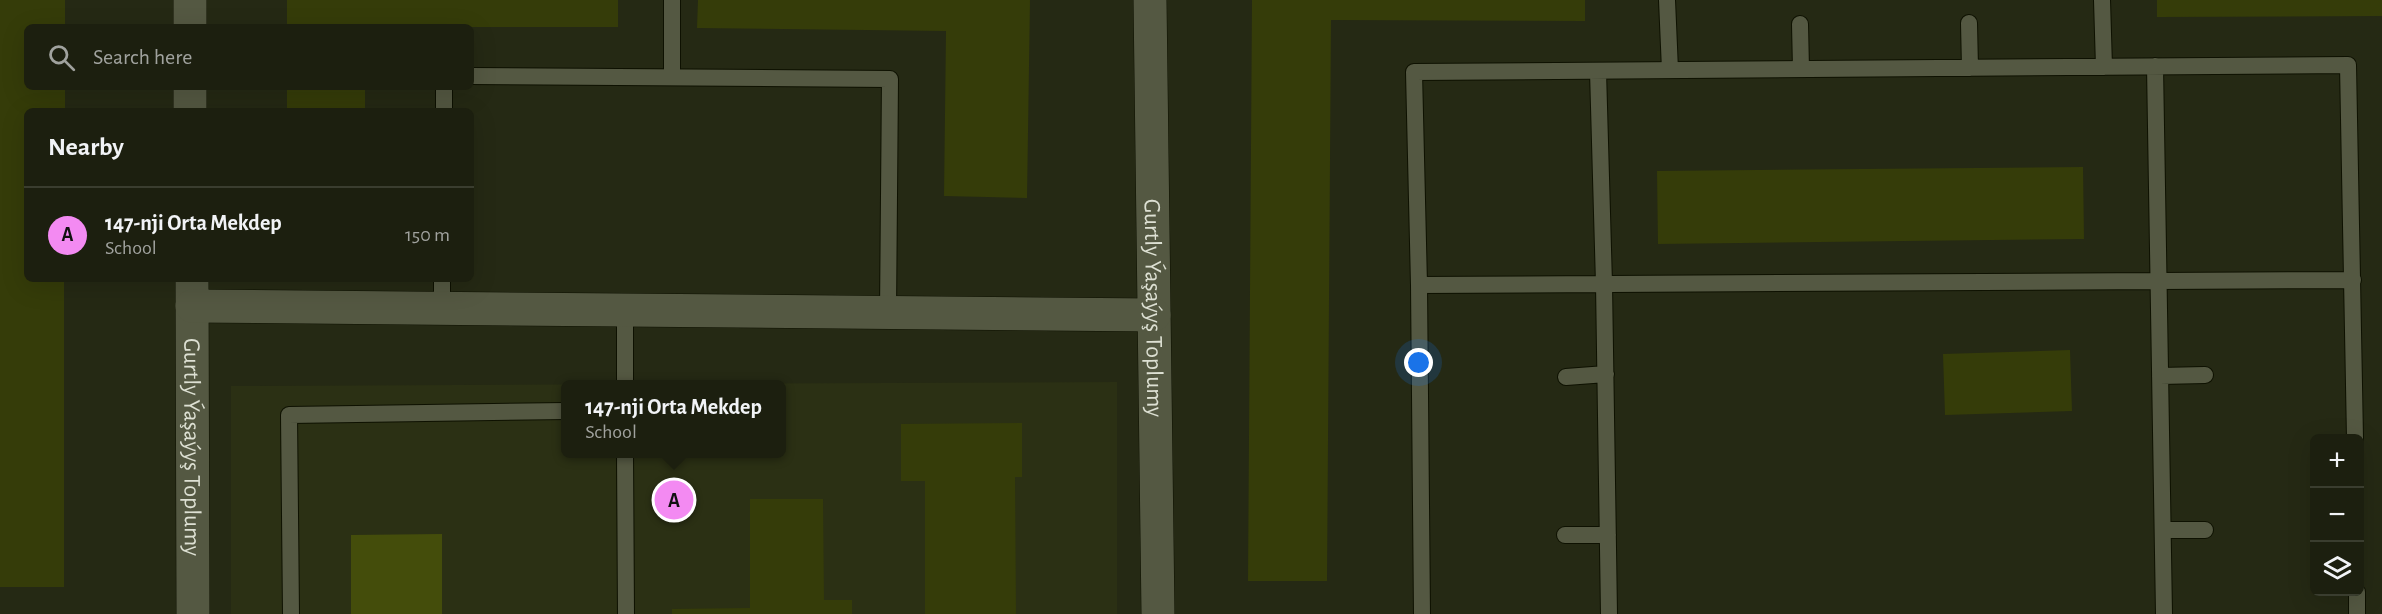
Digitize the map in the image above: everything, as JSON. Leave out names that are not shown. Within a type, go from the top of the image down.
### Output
[{"type":"street","points":[[190,0],[190,24]]},
{"type":"street","name":"Gurtly Ýaşaýyş Toplumy","points":[[1150,0],[1158,614]]},
{"type":"street","points":[[190,90],[190,108]]},
{"type":"street","points":[[192,293],[442,294],[625,311],[1154,315]]},
{"type":"street","name":"Gurtly Ýaşaýyş Toplumy","points":[[192,293],[193,614]]},
{"type":"lane","points":[[672,0],[672,77]]},
{"type":"lane","points":[[1667,0],[1670,70]]},
{"type":"lane","points":[[2102,0],[2104,67]]},
{"type":"lane","points":[[1969,23],[1970,68]]},
{"type":"lane","points":[[1800,24],[1801,69]]},
{"type":"lane","points":[[1422,614],[1419,285],[1414,72],[2349,65],[2355,434]]},
{"type":"lane","points":[[2155,66],[2164,614]]},
{"type":"lane","points":[[1598,71],[1606,374],[1609,614]]},
{"type":"lane","points":[[474,76],[890,79],[888,313]]},
{"type":"lane","points":[[444,90],[444,108]]},
{"type":"lane","points":[[1419,285],[2353,280]]},
{"type":"lane","points":[[625,311],[625,380]]},
{"type":"lane","points":[[1566,377],[1606,374]]},
{"type":"lane","points":[[2160,376],[2205,375]]},
{"type":"lane","points":[[291,614],[289,415],[561,411]]},
{"type":"lane","points":[[625,458],[626,614]]},
{"type":"lane","points":[[2163,530],[2205,530]]},
{"type":"lane","points":[[1565,535],[1608,535]]},
{"type":"lane","points":[[2357,596],[2357,614]]},
{"type":"shaded area","points":[[1117,382],[1117,614],[231,614],[231,386],[561,384],[561,458],[786,458],[786,383]]},
{"type":"green space","points":[[442,534],[442,614],[351,614],[351,535]]},
{"type":"building","points":[[0,0],[65,0],[65,24],[24,24],[24,90],[65,90],[65,108],[24,108],[24,282],[64,282],[64,587],[0,587]]},
{"type":"building","points":[[287,0],[618,0],[618,27],[287,24]]},
{"type":"building","points":[[698,0],[1030,0],[1027,198],[944,196],[946,31],[697,28]]},
{"type":"building","points":[[1252,0],[1585,0],[1585,21],[1331,20],[1327,581],[1248,581]]},
{"type":"building","points":[[2157,0],[2382,0],[2382,16],[2157,17]]},
{"type":"building","points":[[287,90],[365,90],[365,108],[287,108]]},
{"type":"building","points":[[2083,167],[2084,239],[1658,244],[1657,171]]},
{"type":"building","points":[[2070,350],[2072,411],[1945,415],[1943,354]]},
{"type":"building","points":[[1022,423],[1022,477],[1015,477],[1016,614],[925,614],[925,481],[901,481],[901,424]]},
{"type":"building","points":[[750,499],[823,499],[824,600],[852,600],[852,614],[672,614],[672,609],[750,608]]},
{"type":"place","name":"147-nji Orta Mekdep","points":[[674,500]]}]
